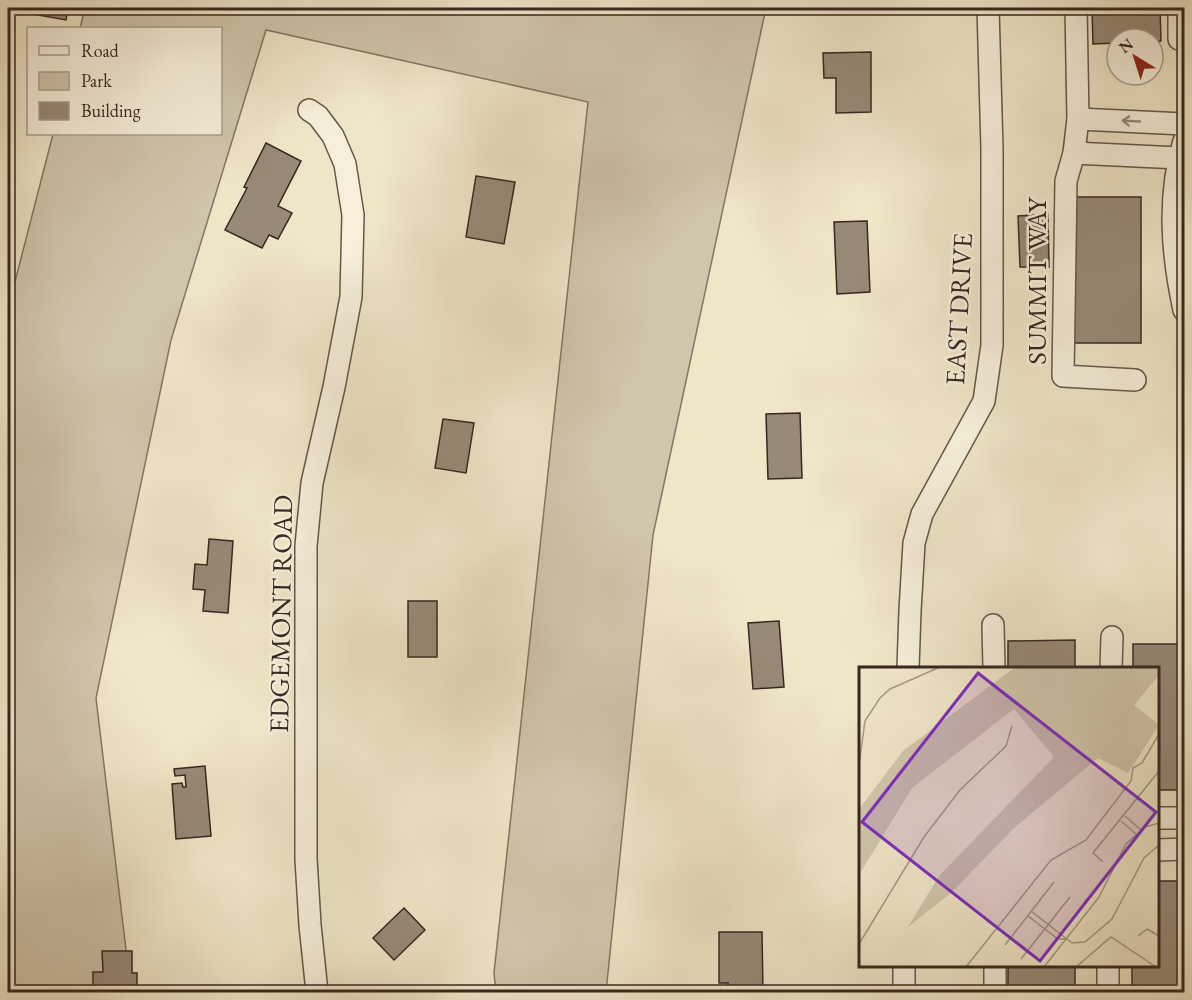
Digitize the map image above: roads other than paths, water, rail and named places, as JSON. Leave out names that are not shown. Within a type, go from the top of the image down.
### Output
[{"type":"street","name":"EAST DRIVE","points":[[908,667],[914,543],[922,514],[984,401],[992,345],[992,149],[988,8]]},
{"type":"street","name":"SUMMIT WAY","points":[[1076,8],[1078,119],[1074,153],[1066,181],[1063,376],[1135,380]]},
{"type":"street","points":[[1179,8],[1179,39]]},
{"type":"street","name":"EDGEMONT ROAD","points":[[309,110],[318,116],[333,136],[345,164],[353,215],[351,297],[334,387],[312,483],[306,546],[306,859],[317,993]]},
{"type":"street","points":[[1078,119],[1185,124]]},
{"type":"street","points":[[1074,153],[1182,150],[1174,195],[1172,232],[1185,310]]},
{"type":"street","points":[[993,625],[994,667]]},
{"type":"street","points":[[1111,667],[1112,637]]},
{"type":"street","points":[[1159,818],[1185,818]]},
{"type":"street","points":[[1159,850],[1185,849]]},
{"type":"street","points":[[904,967],[904,993]]},
{"type":"street","points":[[995,967],[995,993]]},
{"type":"street","points":[[1108,967],[1108,993]]}]
